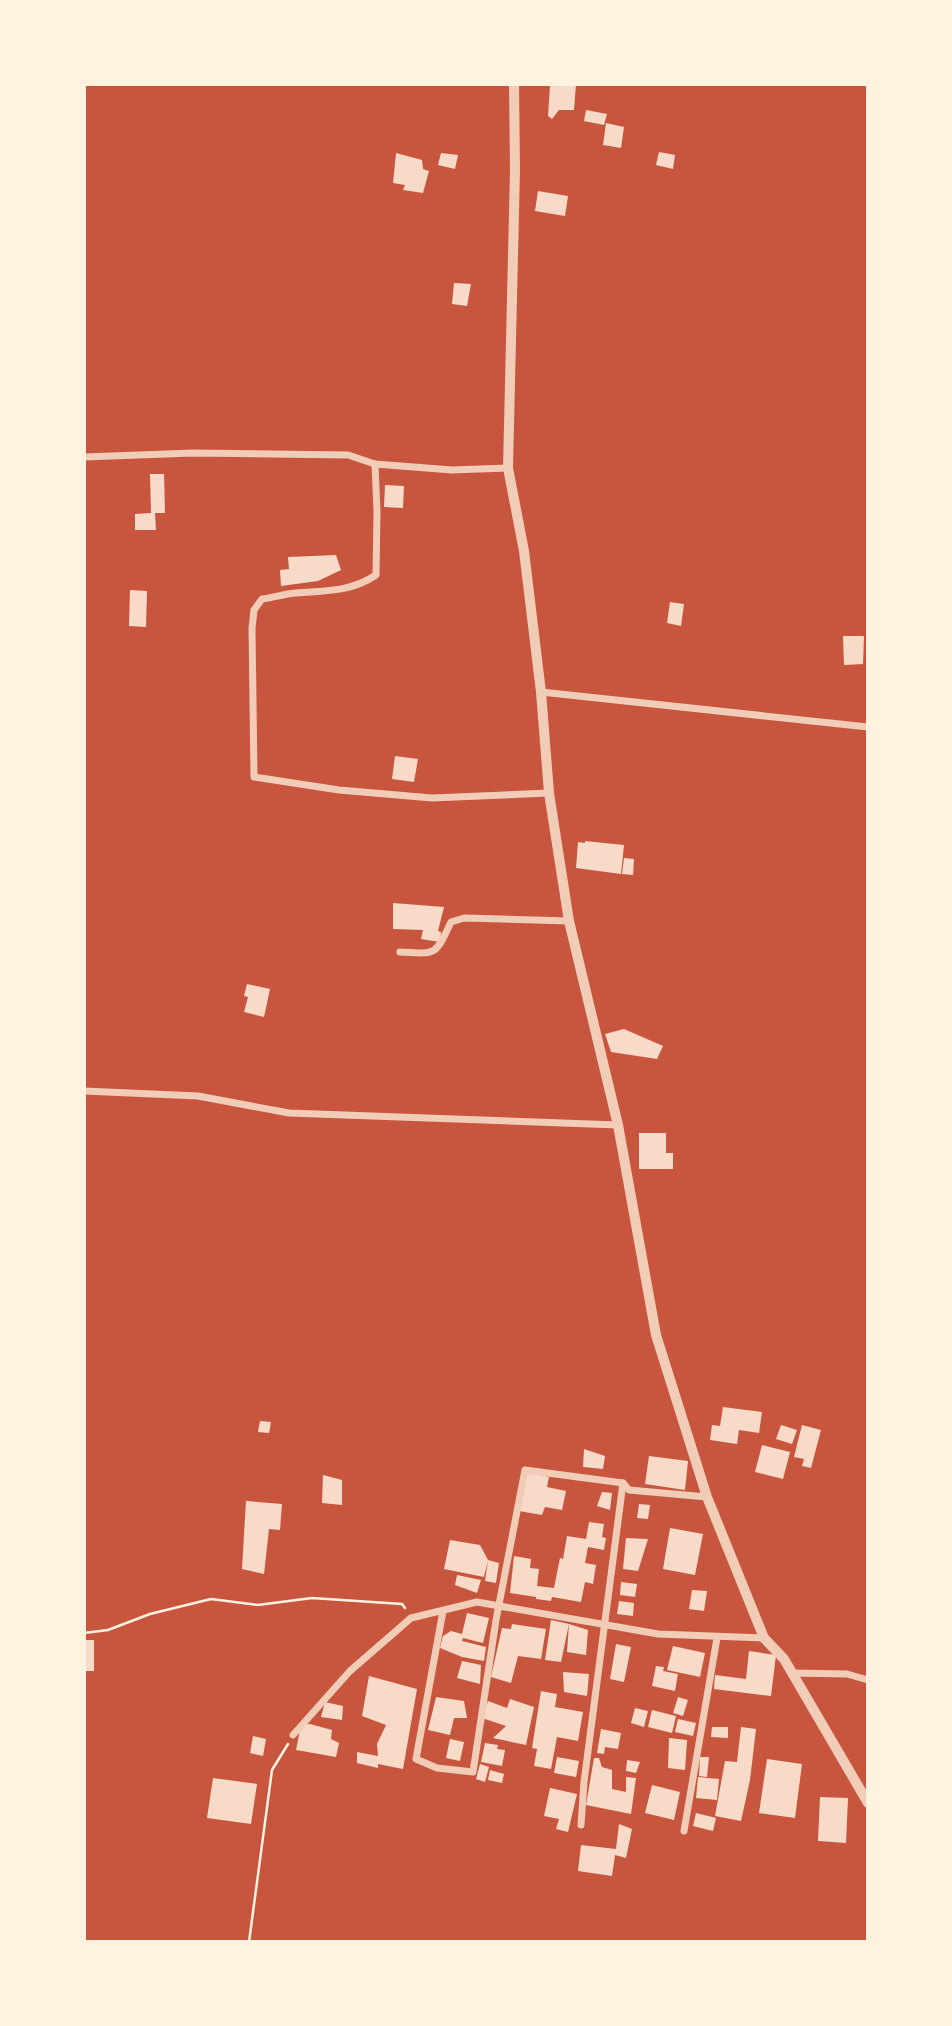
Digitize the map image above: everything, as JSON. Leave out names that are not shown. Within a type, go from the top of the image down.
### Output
[{"type":"street","points":[[514,84],[515,170],[508,468],[524,551],[541,692],[549,793],[569,921],[618,1125],[656,1335],[707,1497],[764,1638],[784,1659],[868,1803]]},
{"type":"street","points":[[84,457],[133,454],[348,455],[375,464],[452,470],[508,468]]},
{"type":"street","points":[[375,464],[376,575],[364,583],[328,593],[299,593],[261,599],[254,610],[251,662],[254,777],[339,790],[432,798],[549,793]]},
{"type":"street","points":[[541,692],[868,727]]},
{"type":"street","points":[[400,952],[429,954],[439,948],[451,922],[464,918],[569,921]]},
{"type":"street","points":[[84,1091],[198,1096],[289,1113],[618,1125]]},
{"type":"street","points":[[443,1611],[416,1759],[437,1768],[473,1772],[499,1606],[525,1470],[622,1483],[629,1490],[707,1497]]},
{"type":"street","points":[[581,1825],[584,1782],[622,1483]]},
{"type":"street","points":[[293,1735],[350,1671],[411,1619],[477,1602],[658,1634],[764,1638]]},
{"type":"street","points":[[684,1831],[717,1638]]},
{"type":"street","points":[[792,1673],[847,1674],[868,1680]]},
{"type":"path","points":[[84,1633],[108,1630],[150,1614],[211,1599],[258,1605],[313,1598],[402,1604],[411,1619]]},
{"type":"path","points":[[249,1942],[272,1770],[293,1735]]},
{"type":"building","points":[[576,84],[574,110],[559,110],[552,119],[548,116],[550,86]]},
{"type":"building","points":[[586,110],[607,114],[604,125],[584,121]]},
{"type":"building","points":[[606,123],[624,127],[621,148],[603,145]]},
{"type":"building","points":[[659,152],[675,155],[673,169],[656,165]]},
{"type":"building","points":[[396,153],[422,160],[423,169],[429,171],[423,193],[403,190],[405,185],[393,183]]},
{"type":"building","points":[[441,153],[458,155],[455,169],[438,165]]},
{"type":"building","points":[[538,191],[568,196],[565,216],[535,211]]},
{"type":"building","points":[[454,283],[471,284],[467,306],[452,304]]},
{"type":"building","points":[[150,474],[164,474],[165,513],[155,513],[156,530],[135,530],[135,514],[151,513]]},
{"type":"building","points":[[385,485],[404,486],[403,508],[384,507]]},
{"type":"building","points":[[336,555],[341,570],[318,581],[281,586],[280,570],[289,569],[288,557]]},
{"type":"building","points":[[130,590],[147,591],[146,627],[129,626]]},
{"type":"building","points":[[670,602],[684,604],[681,626],[667,623]]},
{"type":"building","points":[[843,636],[864,636],[863,664],[844,665]]},
{"type":"building","points":[[395,756],[418,759],[414,782],[392,779]]},
{"type":"building","points":[[578,842],[624,845],[621,874],[576,868]]},
{"type":"building","points":[[624,858],[634,859],[633,875],[622,874]]},
{"type":"building","points":[[393,903],[444,907],[438,931],[441,932],[440,942],[421,939],[423,930],[393,929]]},
{"type":"building","points":[[247,984],[270,989],[264,1017],[244,1012],[248,997],[244,996]]},
{"type":"building","points":[[624,1029],[663,1046],[657,1059],[611,1052],[605,1034]]},
{"type":"building","points":[[639,1133],[666,1133],[666,1153],[673,1153],[673,1169],[639,1169]]},
{"type":"building","points":[[723,1407],[762,1412],[759,1433],[739,1430],[737,1444],[710,1440],[712,1425],[720,1426]]},
{"type":"building","points":[[260,1421],[271,1422],[269,1433],[258,1432]]},
{"type":"building","points":[[781,1425],[797,1430],[792,1444],[776,1439]]},
{"type":"building","points":[[802,1425],[821,1430],[811,1468],[802,1466],[804,1459],[794,1457]]},
{"type":"building","points":[[762,1445],[790,1452],[783,1479],[755,1472]]},
{"type":"building","points":[[584,1449],[605,1456],[603,1469],[583,1467]]},
{"type":"building","points":[[649,1456],[688,1461],[685,1490],[645,1484]]},
{"type":"building","points":[[527,1472],[549,1477],[547,1487],[566,1491],[562,1510],[545,1507],[542,1515],[519,1511]]},
{"type":"building","points":[[323,1475],[342,1480],[342,1505],[322,1503]]},
{"type":"building","points":[[602,1492],[612,1493],[610,1510],[597,1506]]},
{"type":"building","points":[[246,1501],[282,1504],[280,1530],[269,1529],[264,1574],[242,1569]]},
{"type":"building","points":[[639,1504],[650,1505],[648,1519],[637,1518]]},
{"type":"building","points":[[589,1522],[604,1524],[602,1537],[606,1538],[604,1550],[588,1547],[585,1563],[596,1565],[593,1584],[585,1582],[581,1602],[552,1597],[551,1601],[510,1593],[514,1556],[531,1559],[530,1568],[539,1569],[537,1586],[554,1588],[567,1536],[586,1539]]},
{"type":"building","points":[[670,1528],[703,1534],[695,1575],[663,1569]]},
{"type":"building","points":[[626,1538],[648,1539],[638,1571],[623,1569]]},
{"type":"building","points":[[450,1540],[480,1545],[488,1560],[484,1577],[444,1569]]},
{"type":"building","points":[[488,1560],[499,1563],[496,1583],[485,1581]]},
{"type":"building","points":[[457,1575],[481,1580],[477,1593],[455,1585]]},
{"type":"building","points":[[621,1582],[637,1584],[635,1597],[620,1595]]},
{"type":"building","points":[[692,1590],[707,1591],[704,1611],[689,1609]]},
{"type":"building","points":[[619,1601],[634,1603],[633,1616],[617,1614]]},
{"type":"building","points":[[467,1613],[489,1618],[483,1643],[463,1638],[462,1641],[486,1647],[484,1661],[462,1657],[440,1648],[443,1636],[451,1631],[462,1634]]},
{"type":"building","points":[[551,1620],[569,1624],[561,1662],[545,1660]]},
{"type":"building","points":[[512,1624],[546,1629],[541,1659],[518,1656],[511,1683],[491,1677],[502,1628],[511,1629]]},
{"type":"building","points":[[569,1624],[588,1630],[586,1655],[567,1652]]},
{"type":"building","points":[[84,1640],[94,1640],[94,1671],[84,1671]]},
{"type":"building","points":[[616,1644],[631,1647],[624,1682],[610,1679]]},
{"type":"building","points":[[673,1646],[705,1653],[700,1677],[667,1670]]},
{"type":"building","points":[[749,1651],[776,1655],[771,1696],[714,1689],[715,1675],[746,1679]]},
{"type":"building","points":[[462,1661],[481,1665],[480,1684],[457,1678]]},
{"type":"building","points":[[656,1666],[664,1667],[663,1671],[678,1674],[675,1691],[652,1686]]},
{"type":"building","points":[[563,1672],[589,1674],[587,1696],[564,1692]]},
{"type":"building","points":[[369,1676],[417,1689],[403,1769],[378,1764],[378,1768],[357,1763],[357,1752],[378,1756],[377,1744],[386,1725],[362,1716]]},
{"type":"building","points":[[541,1691],[557,1694],[555,1707],[583,1712],[578,1741],[557,1737],[551,1769],[534,1766],[537,1749],[532,1748]]},
{"type":"building","points":[[436,1697],[464,1701],[467,1718],[454,1718],[450,1735],[428,1730]]},
{"type":"building","points":[[678,1697],[688,1700],[683,1716],[673,1713]]},
{"type":"building","points":[[510,1699],[534,1707],[526,1745],[493,1738],[506,1726],[482,1718],[488,1701],[507,1708]]},
{"type":"building","points":[[325,1702],[343,1706],[342,1720],[321,1717]]},
{"type":"building","points":[[635,1708],[648,1711],[644,1727],[631,1723]]},
{"type":"building","points":[[652,1710],[676,1716],[672,1733],[648,1727]]},
{"type":"building","points":[[678,1719],[696,1723],[693,1736],[675,1732]]},
{"type":"building","points":[[310,1724],[332,1730],[331,1739],[339,1743],[336,1757],[296,1750],[301,1725]]},
{"type":"building","points":[[712,1727],[728,1727],[728,1738],[711,1737]]},
{"type":"building","points":[[741,1727],[756,1729],[750,1780],[741,1821],[715,1816],[725,1761],[737,1762]]},
{"type":"building","points":[[601,1729],[621,1733],[618,1749],[605,1747],[604,1754],[597,1753]]},
{"type":"building","points":[[253,1736],[266,1739],[263,1756],[250,1753]]},
{"type":"building","points":[[669,1738],[687,1740],[685,1770],[668,1768]]},
{"type":"building","points":[[450,1739],[464,1742],[460,1761],[446,1758]]},
{"type":"building","points":[[485,1743],[498,1745],[497,1749],[505,1750],[502,1766],[481,1762]]},
{"type":"building","points":[[557,1757],[579,1761],[576,1777],[554,1773]]},
{"type":"building","points":[[700,1757],[709,1757],[707,1777],[699,1776]]},
{"type":"building","points":[[594,1758],[599,1758],[602,1767],[612,1770],[612,1789],[626,1792],[626,1777],[636,1778],[631,1814],[586,1805]]},
{"type":"building","points":[[767,1759],[802,1764],[795,1818],[759,1813]]},
{"type":"building","points":[[627,1760],[640,1762],[636,1773],[626,1771]]},
{"type":"building","points":[[480,1764],[489,1767],[485,1782],[476,1779]]},
{"type":"building","points":[[490,1770],[504,1774],[502,1783],[488,1780]]},
{"type":"building","points":[[698,1777],[719,1779],[717,1800],[696,1798]]},
{"type":"building","points":[[213,1778],[257,1784],[251,1824],[207,1818]]},
{"type":"building","points":[[652,1785],[680,1792],[674,1820],[645,1813]]},
{"type":"building","points":[[550,1788],[577,1794],[568,1832],[556,1829],[559,1819],[544,1816]]},
{"type":"building","points":[[820,1797],[848,1798],[846,1843],[818,1841]]},
{"type":"building","points":[[696,1813],[716,1818],[713,1831],[693,1826]]},
{"type":"building","points":[[619,1824],[632,1829],[626,1858],[615,1855],[612,1876],[578,1871],[581,1845],[616,1849]]}]
